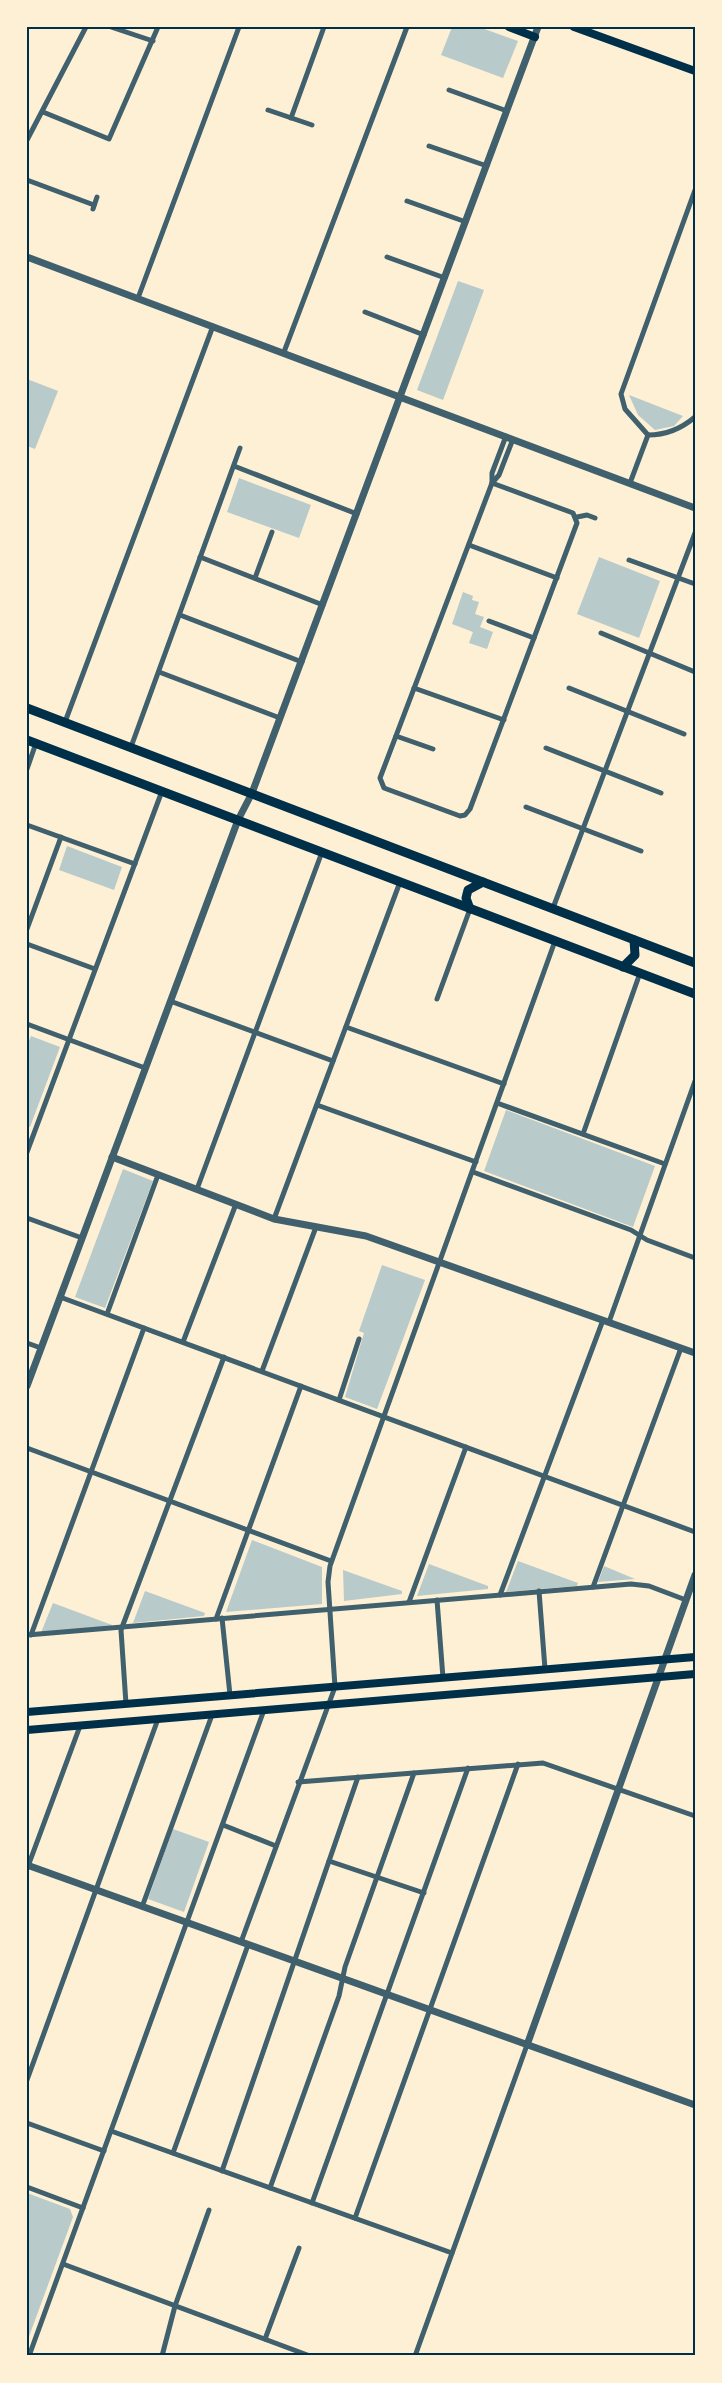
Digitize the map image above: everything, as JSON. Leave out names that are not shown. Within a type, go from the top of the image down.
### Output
[{"type":"main road","points":[[509,27],[535,37]]},
{"type":"main road","points":[[574,27],[695,71]]},
{"type":"main road","points":[[27,708],[695,963]]},
{"type":"main road","points":[[32,741],[695,994]]},
{"type":"main road","points":[[470,909],[466,898],[468,890],[483,882]]},
{"type":"main road","points":[[623,967],[635,955],[634,940]]},
{"type":"main road","points":[[27,1712],[695,1657]]},
{"type":"main road","points":[[27,1730],[695,1674]]},
{"type":"street","points":[[27,140],[44,112],[86,27]]},
{"type":"street","points":[[111,27],[153,41]]},
{"type":"street","points":[[44,112],[109,139],[158,27]]},
{"type":"street","points":[[138,298],[239,27]]},
{"type":"street","points":[[291,118],[324,27]]},
{"type":"street","points":[[284,352],[406,27]]},
{"type":"street","points":[[27,1386],[238,820],[252,793],[302,662],[538,27]]},
{"type":"street","points":[[449,90],[507,111]]},
{"type":"street","points":[[268,110],[312,125]]},
{"type":"street","points":[[429,146],[487,166]]},
{"type":"street","points":[[27,180],[93,207],[97,197]]},
{"type":"street","points":[[695,190],[621,394],[625,409],[648,435],[660,435],[679,429],[695,417]]},
{"type":"street","points":[[408,201],[466,222]]},
{"type":"street","points":[[27,257],[695,508]]},
{"type":"street","points":[[387,257],[445,278]]},
{"type":"street","points":[[365,312],[424,334]]},
{"type":"street","points":[[65,722],[213,326]]},
{"type":"street","points":[[630,483],[648,435]]},
{"type":"street","points":[[492,483],[573,513],[577,517],[577,525],[469,812],[462,816],[382,786],[380,778],[492,483],[492,473],[502,447],[510,438]]},
{"type":"street","points":[[492,483],[498,478],[510,438]]},
{"type":"street","points":[[131,747],[240,448]]},
{"type":"street","points":[[234,466],[357,514]]},
{"type":"street","points":[[577,517],[583,515],[595,518]]},
{"type":"street","points":[[255,578],[272,532]]},
{"type":"street","points":[[553,908],[695,533]]},
{"type":"street","points":[[469,544],[557,578]]},
{"type":"street","points":[[201,557],[323,605]]},
{"type":"street","points":[[629,560],[695,584]]},
{"type":"street","points":[[180,615],[302,662]]},
{"type":"street","points":[[489,621],[534,638]]},
{"type":"street","points":[[601,633],[695,672]]},
{"type":"street","points":[[159,672],[280,718]]},
{"type":"street","points":[[414,688],[504,720]]},
{"type":"street","points":[[568,688],[684,734]]},
{"type":"street","points":[[396,735],[434,749]]},
{"type":"street","points":[[27,769],[32,741]]},
{"type":"street","points":[[546,748],[661,793]]},
{"type":"street","points":[[27,1152],[30,1134],[69,1039],[162,791]]},
{"type":"street","points":[[526,807],[641,850]]},
{"type":"street","points":[[27,825],[135,864]]},
{"type":"street","points":[[27,929],[61,837]]},
{"type":"street","points":[[197,1190],[322,852]]},
{"type":"street","points":[[274,1219],[400,882]]},
{"type":"street","points":[[437,999],[470,909]]},
{"type":"street","points":[[173,2154],[276,1845],[334,1687],[328,1577],[331,1561],[441,1262],[555,941]]},
{"type":"street","points":[[27,944],[95,969]]},
{"type":"street","points":[[583,1134],[640,974]]},
{"type":"street","points":[[170,1001],[333,1061]]},
{"type":"street","points":[[27,1024],[145,1068]]},
{"type":"street","points":[[346,1027],[504,1084]]},
{"type":"street","points":[[500,1595],[544,1476],[640,1236],[695,1081]]},
{"type":"street","points":[[497,1103],[665,1164]]},
{"type":"street","points":[[317,1105],[476,1162]]},
{"type":"street","points":[[112,1157],[274,1219],[356,1233],[695,1353]]},
{"type":"street","points":[[473,1172],[631,1230],[640,1236],[695,1258]]},
{"type":"street","points":[[107,1314],[158,1175]]},
{"type":"street","points":[[183,1342],[236,1204]]},
{"type":"street","points":[[27,1218],[82,1238]]},
{"type":"street","points":[[262,1371],[316,1227]]},
{"type":"street","points":[[60,1297],[695,1532]]},
{"type":"street","points":[[144,1328],[29,1635],[639,1583],[686,1600]]},
{"type":"street","points":[[339,1400],[359,1340]]},
{"type":"street","points":[[27,1343],[41,1348]]},
{"type":"street","points":[[593,1587],[681,1348]]},
{"type":"street","points":[[126,1704],[120,1642],[123,1627],[224,1357]]},
{"type":"street","points":[[230,1695],[219,1619],[301,1386]]},
{"type":"street","points":[[409,1602],[466,1447]]},
{"type":"street","points":[[27,1448],[331,1561]]},
{"type":"street","points":[[415,2356],[695,1575]]},
{"type":"street","points":[[539,1591],[545,1669]]},
{"type":"street","points":[[437,1600],[443,1678]]},
{"type":"street","points":[[29,2355],[264,1710]]},
{"type":"street","points":[[142,1907],[212,1715]]},
{"type":"street","points":[[27,2080],[158,1719]]},
{"type":"street","points":[[80,1726],[27,1867],[695,2105]]},
{"type":"street","points":[[298,1782],[518,1764],[550,1764],[695,1816]]},
{"type":"street","points":[[355,2218],[518,1764]]},
{"type":"street","points":[[312,2203],[468,1768]]},
{"type":"street","points":[[270,2188],[339,1996],[377,1877],[414,1773]]},
{"type":"street","points":[[222,2171],[358,1777]]},
{"type":"street","points":[[223,1825],[276,1845]]},
{"type":"street","points":[[329,1861],[424,1893]]},
{"type":"street","points":[[27,2123],[104,2151]]},
{"type":"street","points":[[111,2131],[452,2253]]},
{"type":"street","points":[[27,2187],[83,2208]]},
{"type":"street","points":[[162,2356],[175,2306],[209,2210]]},
{"type":"street","points":[[265,2339],[299,2248]]},
{"type":"street","points":[[63,2264],[310,2356]]},
{"type":"shaded area","points":[[452,27],[479,27],[518,41],[503,78],[441,55]]},
{"type":"shaded area","points":[[458,281],[484,290],[443,400],[417,390]]},
{"type":"shaded area","points":[[27,379],[58,391],[35,449],[27,446]]},
{"type":"shaded area","points":[[629,395],[683,416],[674,426],[655,430],[638,415]]},
{"type":"shaded area","points":[[239,478],[311,505],[299,538],[227,512]]},
{"type":"shaded area","points":[[599,557],[660,581],[639,638],[577,614]]},
{"type":"shaded area","points":[[463,592],[473,596],[472,600],[479,602],[475,614],[484,617],[480,627],[493,632],[487,649],[469,643],[473,632],[452,624]]},
{"type":"shaded area","points":[[67,846],[122,867],[114,890],[59,870]]},
{"type":"shaded area","points":[[31,1036],[60,1047],[30,1127],[27,1126],[27,1045]]},
{"type":"shaded area","points":[[506,1110],[655,1166],[633,1227],[484,1171]]},
{"type":"shaded area","points":[[123,1169],[153,1181],[105,1308],[75,1297]]},
{"type":"shaded area","points":[[382,1265],[425,1280],[377,1409],[345,1397],[364,1333],[359,1331]]},
{"type":"shaded area","points":[[252,1540],[322,1567],[322,1604],[226,1612]]},
{"type":"shaded area","points":[[518,1561],[578,1583],[577,1586],[506,1592]]},
{"type":"shaded area","points":[[429,1564],[488,1586],[488,1589],[417,1596]]},
{"type":"shaded area","points":[[604,1566],[635,1579],[598,1582]]},
{"type":"shaded area","points":[[343,1570],[402,1591],[402,1594],[344,1601]]},
{"type":"shaded area","points":[[145,1591],[205,1613],[204,1616],[133,1623]]},
{"type":"shaded area","points":[[53,1603],[112,1625],[112,1628],[40,1635]]},
{"type":"shaded area","points":[[173,1829],[209,1842],[184,1912],[148,1899]]},
{"type":"shaded area","points":[[27,2193],[70,2209],[73,2217],[27,2342]]}]
